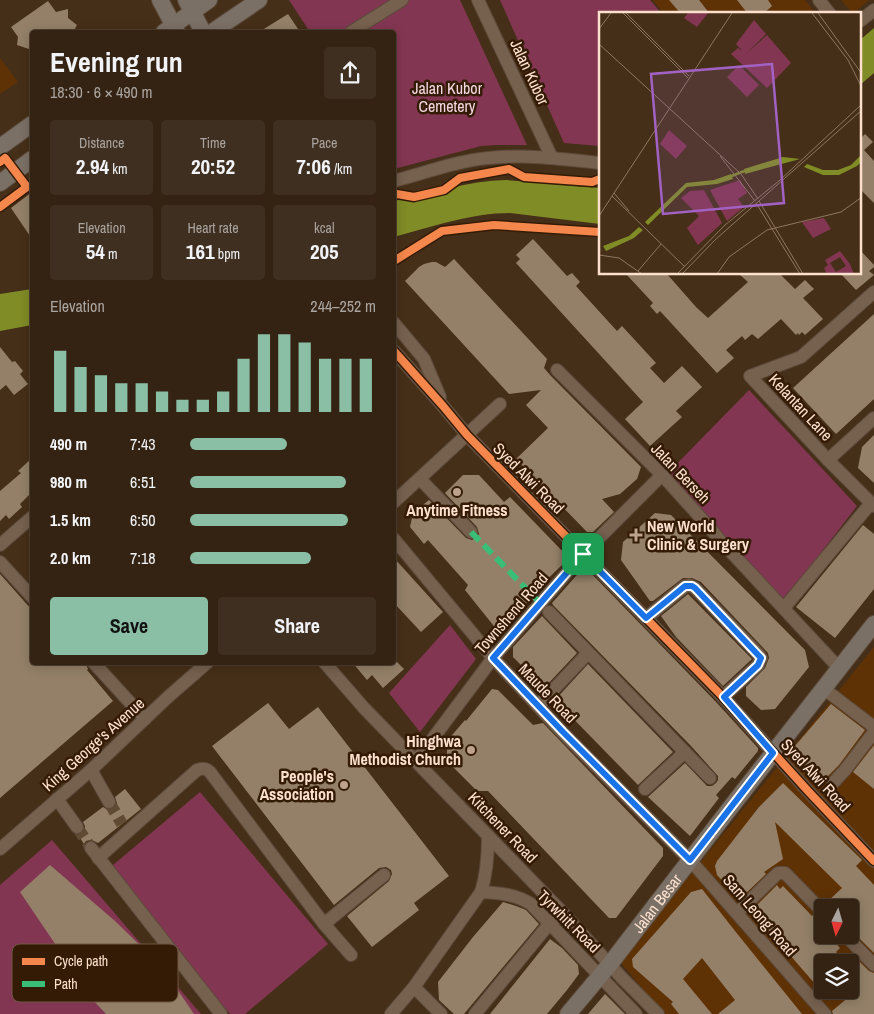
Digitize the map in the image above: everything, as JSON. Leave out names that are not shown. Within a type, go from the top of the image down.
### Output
[{"type":"main road","points":[[160,0],[171,30]]},
{"type":"main road","points":[[171,30],[189,6],[209,0]]},
{"type":"main road","points":[[215,30],[259,0]]},
{"type":"main road","points":[[189,6],[202,30]]},
{"type":"main road","points":[[0,147],[30,125]]},
{"type":"main road","points":[[0,183],[30,160]]},
{"type":"main road","name":"Jalan Besar","points":[[568,1014],[605,970],[874,624]]},
{"type":"street","points":[[354,30],[402,0]]},
{"type":"street","name":"Jalan Kubor","points":[[478,0],[552,158]]},
{"type":"street","points":[[819,0],[828,12]]},
{"type":"street","points":[[862,19],[874,10]]},
{"type":"street","points":[[396,180],[486,158],[509,156],[599,162]]},
{"type":"street","name":"Kelantan Lane","points":[[872,505],[750,376],[801,357],[874,292]]},
{"type":"street","name":"Syed Alwi Road","points":[[396,325],[424,359],[444,406]]},
{"type":"street","name":"Syed Alwi Road","points":[[396,353],[444,406],[467,435],[724,697],[773,753],[874,861]]},
{"type":"street","name":"Jalan Berseh","points":[[557,370],[662,475],[839,668]]},
{"type":"street","points":[[396,500],[500,404]]},
{"type":"street","name":"Kelantan Lane","points":[[828,460],[874,418]]},
{"type":"street","name":"Townshend Road","points":[[416,760],[493,658],[583,554],[662,475]]},
{"type":"street","points":[[420,479],[471,532]]},
{"type":"street","points":[[784,608],[854,521],[872,505]]},
{"type":"street","points":[[0,545],[30,518]]},
{"type":"street","name":"Maude Road","points":[[396,541],[493,658],[538,706],[560,735],[690,860]]},
{"type":"street","points":[[0,562],[30,595]]},
{"type":"street","points":[[646,618],[685,586],[692,586],[701,594],[761,658],[758,665],[724,697]]},
{"type":"street","points":[[549,612],[710,778]]},
{"type":"street","points":[[538,706],[588,653]]},
{"type":"street","points":[[96,665],[145,719]]},
{"type":"street","name":"King George's Avenue","points":[[0,849],[91,770],[205,665]]},
{"type":"street","name":"Kitchener Road","points":[[327,665],[364,708],[563,913],[636,1014]]},
{"type":"street","points":[[823,688],[874,727]]},
{"type":"street","points":[[833,783],[874,732]]},
{"type":"street","points":[[645,789],[685,752]]},
{"type":"street","points":[[166,944],[95,853],[197,770],[202,768],[210,772],[324,924],[351,955]]},
{"type":"street","points":[[91,770],[109,802]]},
{"type":"street","points":[[57,799],[77,827]]},
{"type":"street","points":[[391,1014],[414,987],[481,892],[488,862],[488,836]]},
{"type":"street","name":"Sam Leong Road","points":[[690,860],[825,1014]]},
{"type":"street","points":[[737,913],[778,873],[782,872],[814,903]]},
{"type":"street","points":[[324,924],[384,875]]},
{"type":"street","name":"Tyrwhitt Road","points":[[481,892],[509,894],[522,898],[605,970]]},
{"type":"street","points":[[475,1014],[550,923],[563,913]]},
{"type":"street","points":[[854,944],[874,965]]},
{"type":"street","points":[[178,959],[221,1014]]},
{"type":"street","name":"Kitchener Road","points":[[605,970],[658,1014]]},
{"type":"street","points":[[414,987],[441,1014]]},
{"type":"shaded area","points":[[653,0],[805,0],[814,12],[662,12]]},
{"type":"shaded area","points":[[841,0],[869,0],[855,12],[851,12]]},
{"type":"shaded area","points":[[874,28],[874,73],[862,83],[862,38]]},
{"type":"shaded area","points":[[0,58],[18,82],[0,94]]},
{"type":"shaded area","points":[[506,180],[599,188],[599,224],[510,213],[481,215],[396,236],[396,201],[464,185]]},
{"type":"shaded area","points":[[30,289],[30,325],[0,331],[0,294]]},
{"type":"shaded area","points":[[874,647],[874,1014],[664,1014],[620,962]]},
{"type":"green space","name":"Jalan Kubor Cemetery","points":[[289,0],[460,0],[527,145],[481,146],[396,168],[396,30],[309,30]]},
{"type":"green space","name":"Jalan Kubor Cemetery","points":[[500,0],[650,0],[660,12],[599,12],[599,146],[564,143]]},
{"type":"green space","points":[[749,390],[857,506],[783,602],[665,476]]},
{"type":"green space","points":[[450,625],[476,659],[420,732],[389,693]]},
{"type":"green space","points":[[200,792],[328,944],[245,1014],[230,1014],[178,953],[178,944],[170,944],[107,870]]},
{"type":"green space","points":[[52,840],[141,944],[12,944],[12,1002],[178,1002],[178,987],[201,1014],[0,1014],[0,885]]},
{"type":"building","points":[[669,0],[699,0],[708,12],[679,12]]},
{"type":"building","points":[[737,0],[768,0],[772,6],[765,12],[746,12]]},
{"type":"building","points":[[48,1],[56,12],[68,9],[68,18],[77,25],[74,30],[30,30],[30,49],[17,45],[18,37],[11,27]]},
{"type":"building","points":[[288,14],[299,30],[262,30]]},
{"type":"building","points":[[865,134],[873,142],[864,150],[874,161],[874,203],[862,191],[862,137]]},
{"type":"building","points":[[30,194],[30,236],[11,208]]},
{"type":"building","points":[[533,239],[567,276],[572,273],[580,282],[576,286],[617,331],[622,326],[656,363],[650,368],[664,383],[682,366],[702,387],[676,411],[682,417],[650,446],[625,419],[643,402],[516,263],[520,259],[516,255]]},
{"type":"building","points":[[862,252],[874,265],[869,271],[874,275],[856,290],[842,275],[862,275]]},
{"type":"building","points":[[454,259],[547,359],[544,368],[551,376],[641,467],[637,479],[620,494],[602,499],[614,512],[593,532],[587,532],[516,459],[548,428],[526,405],[541,390],[509,394],[405,281],[424,264],[436,262],[445,267]]},
{"type":"building","points":[[627,275],[668,275],[708,318],[748,282],[740,275],[781,275],[795,289],[805,280],[814,289],[803,298],[823,319],[805,335],[802,332],[796,335],[781,319],[758,339],[752,334],[745,340],[742,336],[726,350],[734,358],[717,373],[660,311],[657,314],[650,306],[653,303]]},
{"type":"building","points":[[874,314],[874,399],[836,434],[793,388]]},
{"type":"building","points":[[0,347],[12,362],[15,361],[23,371],[20,374],[28,384],[14,395],[6,385],[0,390]]},
{"type":"building","points":[[874,435],[874,483],[858,468],[862,447]]},
{"type":"building","points":[[30,460],[30,494],[20,504],[22,507],[9,519],[6,515],[0,521],[0,491],[21,473],[18,471]]},
{"type":"building","points":[[463,475],[479,475],[504,502],[510,497],[569,558],[529,597],[530,599],[505,629],[497,630],[465,590],[468,585],[428,540],[424,544],[410,527],[413,513],[429,500],[466,538],[472,540],[477,537],[479,534],[477,527],[445,493]]},
{"type":"building","points":[[655,513],[671,515],[805,650],[809,667],[775,709],[761,710],[746,696],[746,687],[765,668],[769,658],[768,653],[701,582],[692,578],[683,578],[653,601],[650,601],[621,560],[623,542]]},
{"type":"building","points":[[863,525],[874,534],[874,589],[835,638],[796,607]]},
{"type":"building","points":[[396,560],[443,612],[421,632],[396,605]]},
{"type":"building","points":[[583,568],[586,568],[758,748],[758,751],[735,779],[732,777],[716,795],[719,798],[690,836],[648,797],[685,763],[707,786],[712,786],[716,783],[718,776],[553,605],[552,603]]},
{"type":"building","points":[[0,574],[30,608],[30,665],[86,665],[87,670],[113,701],[0,798]]},
{"type":"building","points":[[688,594],[752,659],[723,686],[676,637],[661,616]]},
{"type":"building","points":[[542,616],[577,653],[544,688],[513,657],[513,647]]},
{"type":"building","points":[[397,662],[404,669],[383,688],[372,675],[367,680],[354,665],[396,665]]},
{"type":"building","points":[[588,664],[673,752],[638,785],[555,700]]},
{"type":"building","points":[[492,689],[498,690],[533,725],[543,723],[663,848],[663,856],[616,918],[609,918],[488,791],[477,791],[447,761],[447,741]]},
{"type":"building","points":[[268,703],[289,729],[318,707],[449,876],[414,903],[419,910],[372,947],[347,916],[389,881],[392,874],[391,870],[386,867],[379,868],[334,905],[212,746]]},
{"type":"building","points":[[831,704],[865,730],[839,765],[827,777],[825,783],[789,753]]},
{"type":"building","points":[[874,745],[874,789],[853,772]]},
{"type":"building","points":[[783,783],[862,860],[856,866],[874,885],[874,953],[859,938],[859,899],[830,899],[842,888],[775,822],[783,859],[764,872],[766,874],[740,899],[717,875],[715,866],[717,861],[759,807]]},
{"type":"building","points":[[125,789],[141,809],[98,843],[90,840],[84,844],[78,835],[85,830],[83,822],[103,807],[108,810],[113,809],[117,803],[115,797]]},
{"type":"building","points":[[50,865],[139,944],[55,944],[20,892]]},
{"type":"building","points":[[777,885],[780,889],[783,886],[812,916],[814,914],[814,944],[836,944],[840,948],[836,952],[838,954],[814,954],[814,983],[757,917],[757,905]]},
{"type":"building","points":[[702,889],[802,1014],[718,1014],[735,1000],[702,958],[683,979],[712,1014],[679,1014],[671,1004],[673,1002],[633,967],[632,959],[691,892]]},
{"type":"building","points":[[503,902],[526,910],[539,924],[464,1014],[454,1014],[439,1000],[438,982]]},
{"type":"building","points":[[550,939],[562,948],[578,965],[579,974],[567,990],[547,1014],[490,1014]]},
{"type":"building","points":[[859,961],[869,971],[874,973],[874,1014],[833,1014],[832,1011],[846,999],[859,999]]},
{"type":"building","points":[[178,990],[194,1014],[106,1014],[95,1002],[178,1002]]},
{"type":"building","points":[[605,994],[625,1014],[588,1014]]},
{"type":"tunnel","points":[[109,802],[122,824]]},
{"type":"tunnel","points":[[77,827],[91,848]]},
{"type":"marked path","points":[[471,532],[541,604]]},
{"type":"cycle path","points":[[0,162],[5,158],[27,187],[0,207]]},
{"type":"cycle path","points":[[396,194],[414,197],[444,190],[460,178],[509,169],[524,177],[592,182],[599,179]]},
{"type":"cycle path","points":[[396,260],[442,231],[494,225],[599,232]]},
{"type":"cycle path","points":[[396,353],[467,435],[723,697],[874,861]]},
{"type":"place","name":"Anytime Fitness","points":[[457,492]]},
{"type":"place","name":"New World Clinic & Surgery","points":[[636,535]]},
{"type":"place","name":"Hinghwa Methodist Church","points":[[471,750]]},
{"type":"place","name":"People's Association","points":[[344,785]]},
{"type":"route","points":[[583,554],[646,618],[685,586],[692,586],[761,658],[758,665],[724,697],[773,753],[690,860],[563,732],[493,658],[583,554]]}]
